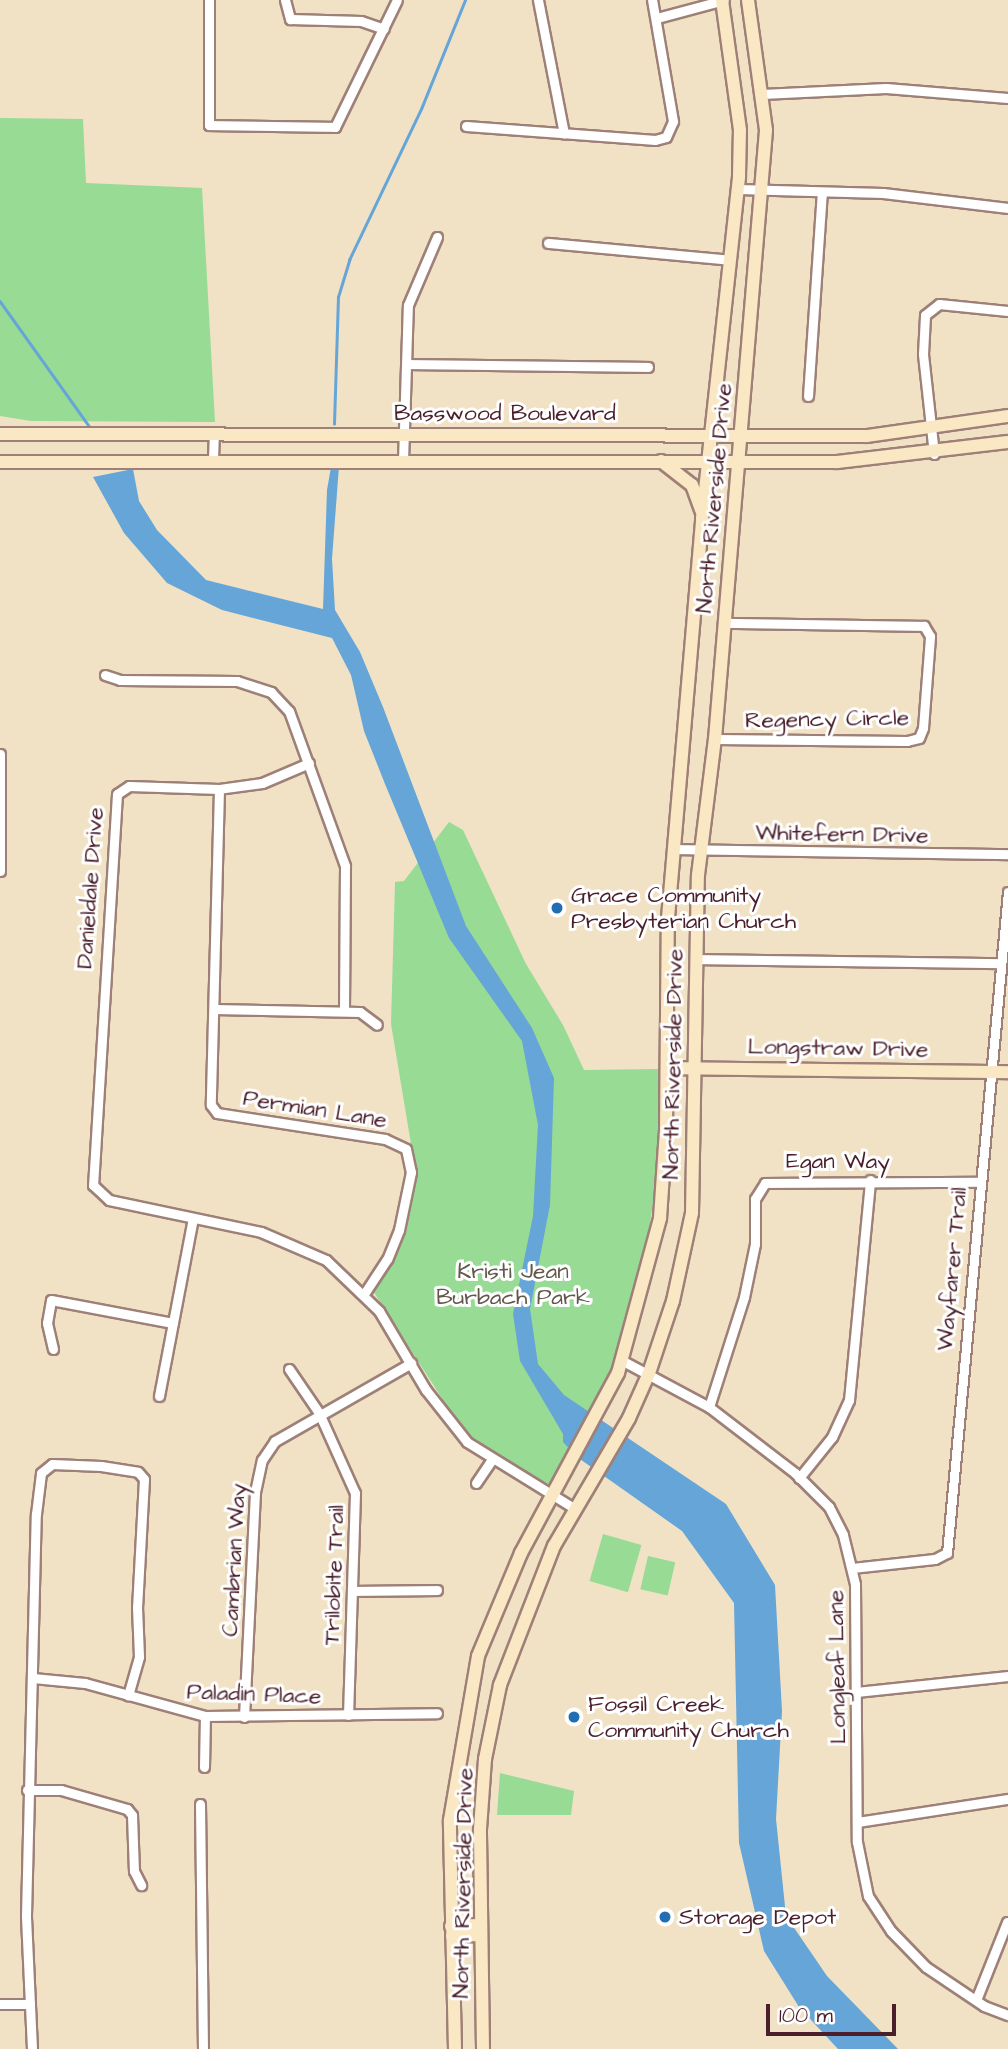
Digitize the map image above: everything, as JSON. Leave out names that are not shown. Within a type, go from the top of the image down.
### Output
[{"type":"main road","name":"North Riverside Drive","points":[[455,2049],[451,1931],[454,1779],[478,1656],[521,1553],[574,1460],[623,1361],[660,1218],[667,1068],[668,918],[676,849],[702,517],[738,189],[740,130],[723,0]]},
{"type":"main road","name":"North Riverside Drive","points":[[483,2049],[479,1930],[481,1797],[495,1706],[534,1592],[574,1508],[629,1418],[649,1373],[673,1301],[692,1213],[695,959],[701,850],[715,739],[762,190],[762,94],[748,0]]},
{"type":"main road","name":"Basswood Boulevard","points":[[0,434],[867,436],[1008,416]]},
{"type":"main road","name":"Basswood Boulevard","points":[[0,461],[710,459],[837,462],[934,454],[1008,442]]},
{"type":"main road","points":[[661,460],[692,485],[702,517]]},
{"type":"main road","name":"Longstraw Drive","points":[[667,1068],[1008,1072]]},
{"type":"main road","points":[[451,1931],[479,1930]]},
{"type":"street","points":[[209,0],[209,125],[338,126],[397,0]]},
{"type":"street","points":[[285,0],[290,19],[361,21],[384,29]]},
{"type":"street","points":[[538,0],[564,134]]},
{"type":"street","points":[[466,126],[655,140],[668,134],[673,121],[652,0]]},
{"type":"street","points":[[657,18],[723,0]]},
{"type":"street","points":[[762,94],[886,88],[1008,98]]},
{"type":"street","points":[[738,189],[883,193],[1008,208]]},
{"type":"street","points":[[808,396],[822,193]]},
{"type":"street","points":[[403,461],[409,365],[408,305],[437,237]]},
{"type":"street","points":[[548,243],[730,260]]},
{"type":"street","points":[[934,454],[923,354],[928,309],[939,304],[1008,311]]},
{"type":"street","points":[[409,365],[648,367]]},
{"type":"street","points":[[213,460],[214,435]]},
{"type":"street","name":"Regency Circle","points":[[715,739],[914,740],[921,734],[926,688],[929,636],[920,624],[724,623]]},
{"type":"street","points":[[106,675],[120,680],[212,679],[257,685],[271,692],[289,711],[345,866],[344,1011]]},
{"type":"street","points":[[0,754],[0,871]]},
{"type":"street","name":"Danieldale Drive","points":[[193,1218],[109,1200],[93,1185],[113,804],[117,794],[129,786],[219,789],[262,783],[309,763]]},
{"type":"street","name":"Permian Lane","points":[[219,789],[214,1111],[385,1139],[401,1144],[410,1155],[409,1193],[399,1230],[387,1259],[364,1294]]},
{"type":"street","name":"Whitefern Drive","points":[[676,849],[1008,854]]},
{"type":"street","name":"Wayfarer Trail","points":[[852,1568],[935,1559],[947,1553],[979,1182],[1008,892]]},
{"type":"street","points":[[695,959],[1000,963]]},
{"type":"street","points":[[214,1009],[344,1011],[366,1014],[377,1025]]},
{"type":"street","name":"Egan Way","points":[[709,1408],[744,1297],[755,1244],[758,1189],[778,1180],[979,1182]]},
{"type":"street","points":[[799,1478],[832,1437],[849,1400],[870,1180]]},
{"type":"street","points":[[159,1396],[193,1218],[298,1244],[339,1269],[364,1294],[447,1419],[491,1461],[574,1508]]},
{"type":"street","points":[[53,1349],[47,1323],[51,1300],[173,1323]]},
{"type":"street","name":"Longleaf Lane","points":[[623,1361],[709,1408],[799,1478],[829,1507],[852,1568],[857,1822],[861,1866],[877,1912],[926,1967],[976,2000],[1008,2015]]},
{"type":"street","name":"Cambrian Way","points":[[244,1717],[258,1473],[275,1441],[319,1413],[411,1363]]},
{"type":"street","name":"Trilobite Trail","points":[[289,1369],[319,1413],[355,1493],[348,1715]]},
{"type":"street","points":[[476,1483],[491,1461]]},
{"type":"street","points":[[32,2049],[27,1790],[33,1678],[36,1514],[41,1473],[52,1464],[101,1466],[141,1475],[139,1657],[128,1695]]},
{"type":"street","points":[[352,1591],[437,1590]]},
{"type":"street","points":[[856,1692],[1008,1676]]},
{"type":"street","name":"Paladin Place","points":[[33,1678],[85,1683],[205,1716],[437,1713]]},
{"type":"street","points":[[204,1767],[205,1716]]},
{"type":"street","points":[[27,1790],[61,1790],[127,1809],[132,1815],[134,1871],[141,1885]]},
{"type":"street","points":[[857,1822],[1008,1799]]},
{"type":"street","points":[[200,1804],[203,2049]]},
{"type":"street","points":[[976,2000],[1007,1923]]},
{"type":"street","points":[[0,2004],[30,2004]]},
{"type":"green space","points":[[0,118],[83,119],[86,183],[202,188],[215,422],[31,421],[0,416]]},
{"type":"green space","name":"Kristi Jean Burbach Park","points":[[449,822],[463,830],[526,964],[563,1025],[584,1070],[659,1069],[657,1173],[646,1253],[611,1369],[570,1452],[549,1484],[497,1457],[473,1439],[452,1414],[373,1291],[406,1231],[416,1174],[391,1024],[395,882],[404,881]]},
{"type":"green space","points":[[603,1534],[641,1545],[628,1592],[589,1581]]},
{"type":"green space","points":[[648,1556],[675,1562],[668,1595],[640,1589]]},
{"type":"green space","points":[[500,1773],[574,1791],[571,1815],[497,1815]]},
{"type":"water","points":[[339,466],[332,559],[335,610],[360,652],[383,707],[466,926],[532,1028],[554,1078],[550,1205],[530,1309],[538,1364],[564,1395],[726,1504],[775,1585],[782,1711],[776,1819],[786,1916],[827,1976],[898,2049],[838,2049],[799,2007],[764,1951],[739,1843],[734,1603],[682,1531],[577,1457],[563,1442],[563,1434],[520,1361],[513,1314],[533,1216],[538,1125],[522,1041],[449,938],[364,731],[351,675],[332,638],[222,610],[167,583],[124,533],[93,477],[133,469],[139,501],[157,530],[206,580],[323,609],[327,490],[331,467]]},
{"type":"waterway","points":[[334,424],[338,297],[349,260],[421,109],[465,0]]},
{"type":"waterway","points":[[0,301],[89,426]]},
{"type":"place","name":"Grace Community Presbyterian Church","points":[[557,908]]},
{"type":"place","name":"Fossil Creek Community Church","points":[[574,1717]]},
{"type":"place","name":"Storage Depot","points":[[665,1917]]}]
